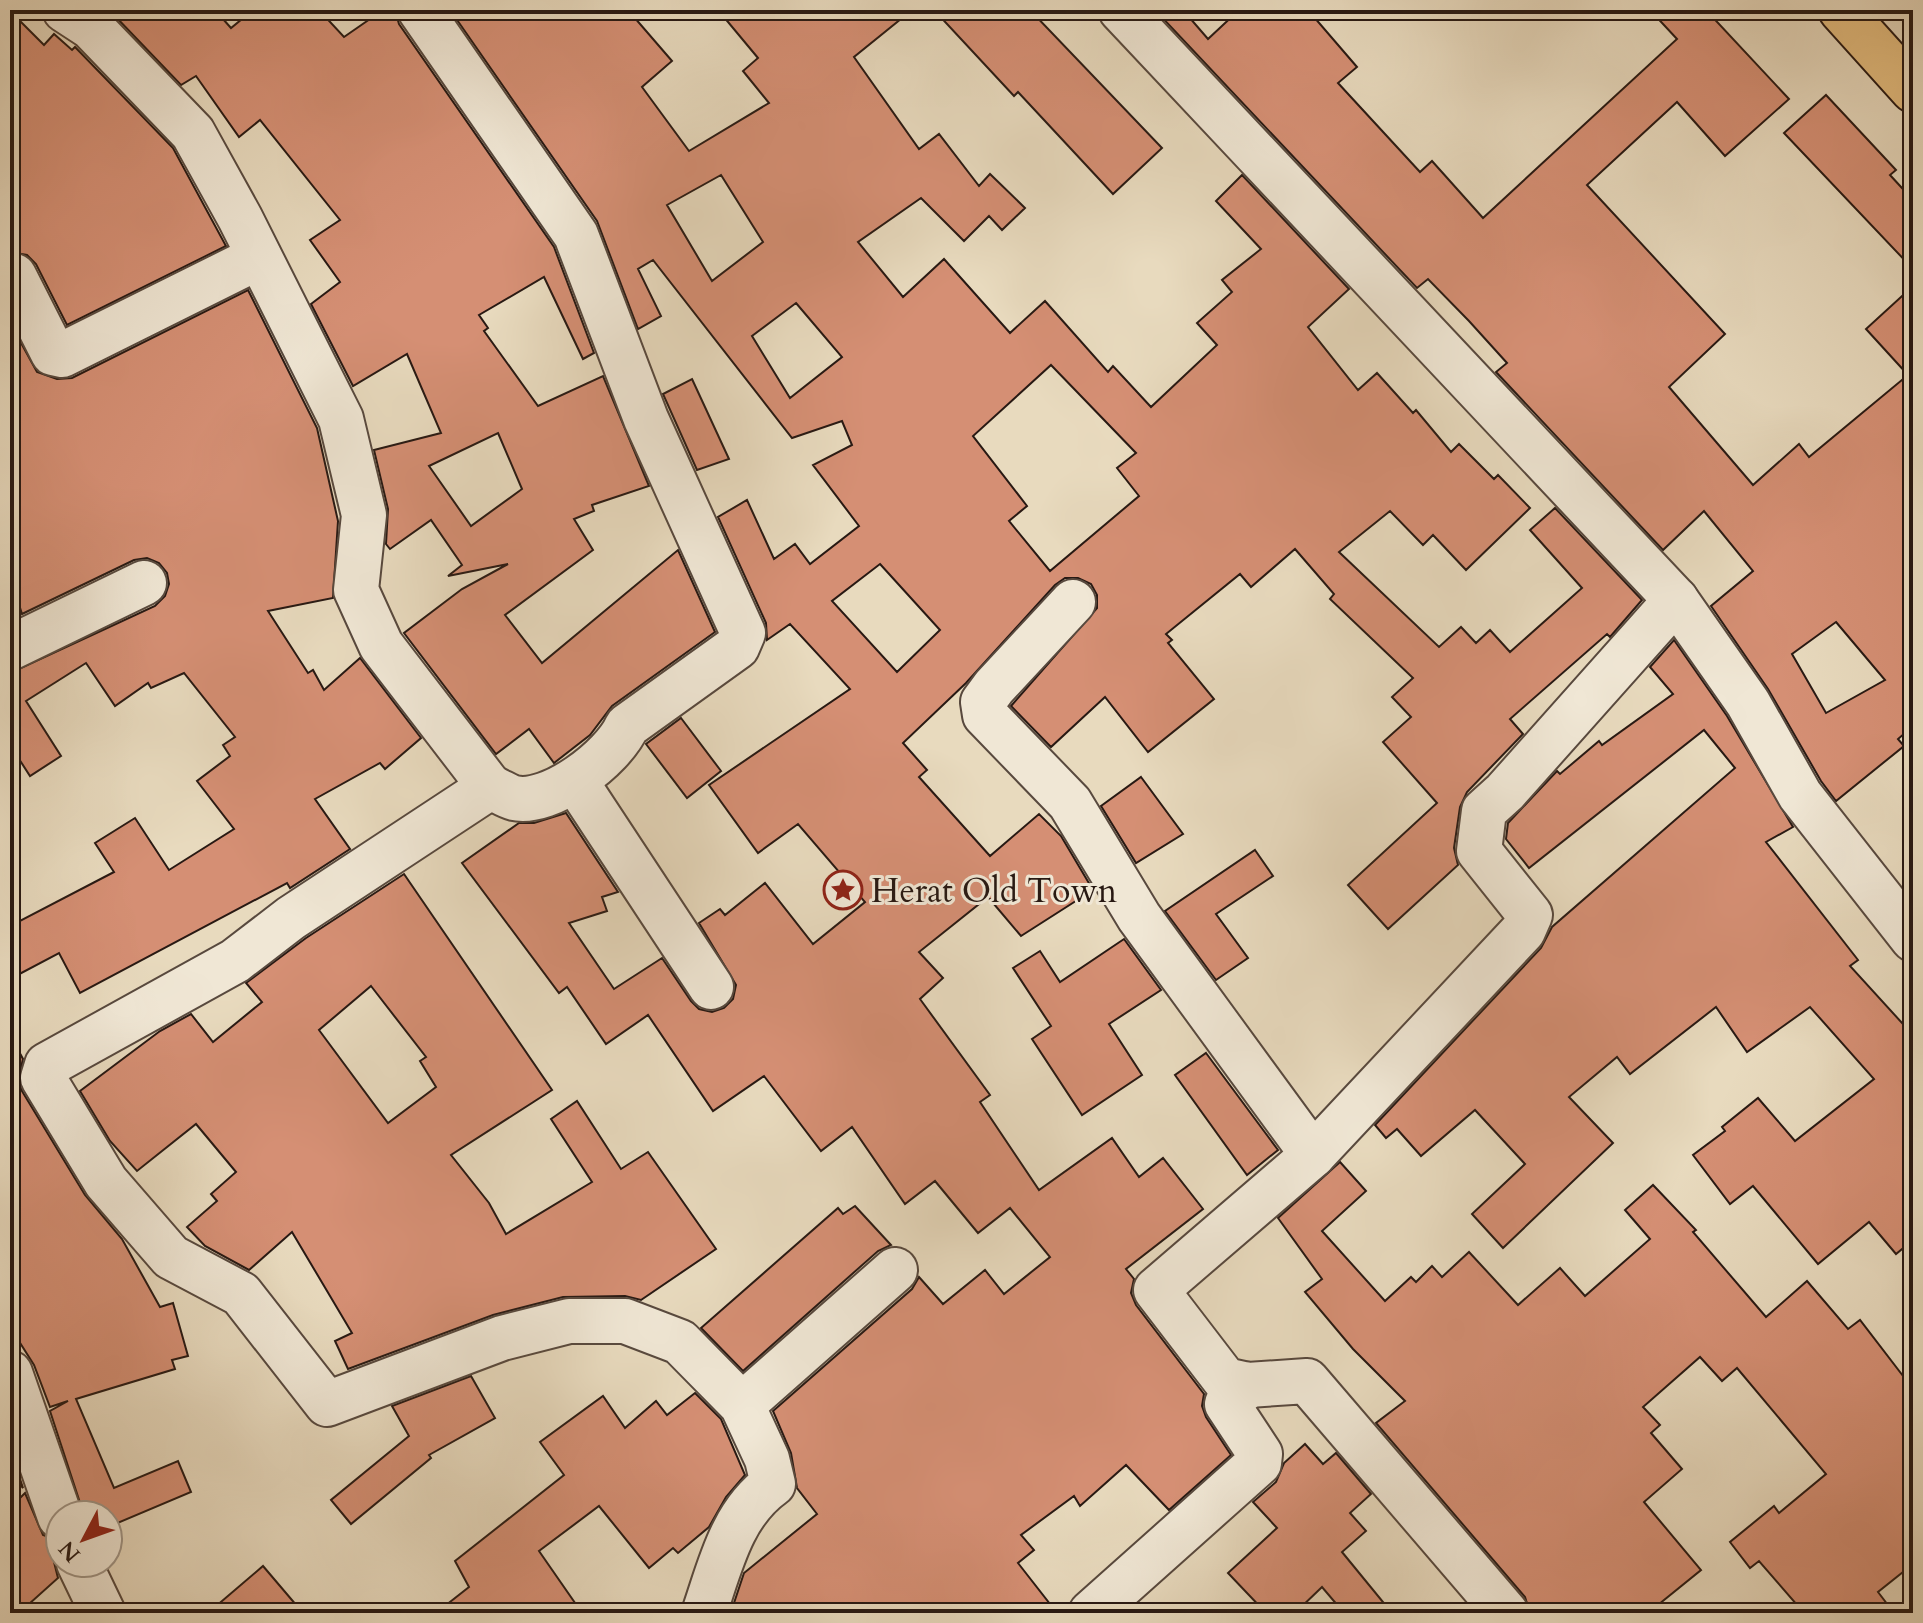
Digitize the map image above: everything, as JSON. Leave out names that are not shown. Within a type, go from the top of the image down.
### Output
[{"type":"main road","points":[[1841,10],[1913,90]]},
{"type":"street","points":[[65,10],[91,27],[193,133],[341,419],[364,515],[356,590],[381,645],[490,787],[516,798],[542,794],[576,782],[623,737],[627,726],[737,647],[743,633],[646,419],[576,235],[420,10]]},
{"type":"street","points":[[1121,10],[1676,600],[1748,703],[1800,795],[1913,939]]},
{"type":"street","points":[[14,276],[53,353],[62,355],[259,257]]},
{"type":"street","points":[[10,648],[144,583]]},
{"type":"street","points":[[1506,1613],[1307,1381],[1248,1385],[1225,1380],[1156,1290],[1313,1155],[1523,931],[1530,915],[1479,851],[1484,811],[1505,792],[1676,600]]},
{"type":"street","points":[[1073,602],[994,687],[983,702],[985,715],[1070,803],[1139,917],[1313,1155]]},
{"type":"street","points":[[576,782],[711,987]]},
{"type":"street","points":[[490,787],[291,918],[235,961],[47,1065],[43,1078],[106,1182],[171,1257],[241,1294],[327,1404],[433,1361],[569,1321],[625,1321],[680,1342],[742,1405],[767,1459],[773,1484],[762,1492],[728,1538],[704,1613]]},
{"type":"street","points":[[742,1405],[895,1270]]},
{"type":"street","points":[[10,1373],[54,1499]]},
{"type":"street","points":[[1091,1613],[1259,1463],[1260,1454],[1227,1404],[1248,1385]]},
{"type":"street","points":[[87,1579],[103,1613]]},
{"type":"building","points":[[118,10],[215,10],[231,28],[253,10],[319,10],[344,37],[383,10],[395,10],[399,24],[554,247],[594,353],[583,359],[544,277],[479,315],[488,328],[484,331],[538,406],[603,376],[649,486],[592,505],[594,511],[574,519],[593,550],[505,615],[542,663],[678,550],[715,632],[612,706],[590,735],[554,763],[529,729],[496,754],[404,633],[462,589],[508,564],[448,576],[462,565],[431,520],[390,549],[386,544],[388,509],[374,450],[441,433],[407,354],[353,386],[311,304],[340,282],[310,240],[340,220],[260,120],[239,137],[196,76],[181,85],[113,14]],"holes":[[[498,433],[522,489],[471,526],[429,466]]]},
{"type":"building","points":[[464,10],[628,10],[672,61],[642,87],[689,151],[769,103],[743,71],[758,58],[718,10],[912,10],[854,57],[919,149],[939,134],[979,186],[990,174],[1025,208],[1002,230],[989,216],[964,241],[921,198],[858,242],[903,297],[944,259],[1010,333],[1045,301],[1108,372],[1113,366],[1151,407],[1217,345],[1197,323],[1232,292],[1222,280],[1261,249],[1216,201],[1242,175],[1349,289],[1308,327],[1358,390],[1377,373],[1413,413],[1416,410],[1451,452],[1459,444],[1494,479],[1498,475],[1530,508],[1466,570],[1433,535],[1423,545],[1390,511],[1339,552],[1439,647],[1461,627],[1476,643],[1490,630],[1510,652],[1582,588],[1530,530],[1555,508],[1642,600],[1610,637],[1607,634],[1510,719],[1523,734],[1467,792],[1460,807],[1454,848],[1458,865],[1388,929],[1348,885],[1437,803],[1383,742],[1411,717],[1392,697],[1413,678],[1330,599],[1334,594],[1295,549],[1251,587],[1240,574],[1166,634],[1172,640],[1168,643],[1214,699],[1148,752],[1105,697],[1051,747],[1011,706],[1097,608],[1097,595],[1091,584],[1078,578],[1065,578],[1055,585],[966,683],[903,743],[927,770],[919,777],[990,856],[1039,814],[1061,836],[1093,890],[1021,936],[988,897],[919,952],[943,978],[920,999],[990,1095],[980,1102],[1039,1190],[1112,1138],[1139,1177],[1163,1158],[1203,1209],[1126,1269],[1134,1279],[1131,1293],[1136,1305],[1204,1394],[1202,1406],[1206,1417],[1231,1455],[1169,1510],[1126,1465],[1080,1506],[1074,1496],[1021,1535],[1034,1550],[1018,1563],[1057,1613],[731,1612],[744,1573],[817,1514],[797,1488],[791,1453],[773,1411],[912,1289],[919,1277],[943,1304],[985,1270],[1004,1294],[1050,1257],[1010,1208],[978,1233],[935,1181],[905,1204],[852,1127],[821,1151],[764,1076],[713,1111],[648,1015],[606,1044],[567,987],[559,993],[462,863],[519,823],[534,823],[566,813],[618,892],[602,897],[607,911],[569,923],[614,989],[662,958],[691,1001],[699,1009],[712,1012],[724,1008],[733,999],[736,985],[699,923],[720,909],[725,915],[765,883],[813,944],[865,902],[798,824],[758,853],[709,785],[850,689],[790,624],[767,640],[766,623],[718,517],[747,500],[774,559],[795,544],[810,564],[859,526],[813,465],[852,445],[842,421],[792,438],[653,260],[638,269],[661,316],[638,329],[597,221],[455,17]],"holes":[[[721,175],[763,242],[712,281],[667,205]],[[796,303],[842,357],[790,398],[752,336]],[[1051,365],[1136,453],[1117,468],[1139,496],[1050,571],[1009,521],[1027,506],[973,436]],[[880,564],[940,630],[897,672],[832,601]]]},
{"type":"building","points":[[934,10],[1030,10],[1162,148],[1113,194],[1018,92],[1014,96]]},
{"type":"building","points":[[1155,10],[1183,10],[1208,39],[1239,10],[1308,10],[1357,67],[1338,83],[1420,172],[1432,161],[1483,218],[1677,39],[1650,10],[1706,10],[1789,99],[1725,156],[1677,102],[1587,185],[1725,334],[1669,387],[1753,485],[1799,444],[1809,457],[1908,375],[1866,329],[1913,286],[1913,726],[1898,739],[1904,746],[1836,801],[1821,781],[1768,689],[1711,606],[1753,571],[1704,511],[1663,550],[1496,372],[1507,363],[1469,321],[1428,279],[1417,288]],"holes":[[[1836,622],[1885,680],[1826,713],[1792,654]]]},
{"type":"building","points":[[10,11],[44,45],[54,34],[72,50],[75,47],[173,148],[226,246],[67,325],[36,264],[27,255],[10,252]]},
{"type":"building","points":[[1826,95],[1896,170],[1890,175],[1913,200],[1913,269],[1784,133]]},
{"type":"building","points":[[248,290],[317,428],[338,521],[333,598],[268,611],[308,673],[313,670],[324,690],[360,658],[421,738],[385,769],[380,763],[315,799],[350,849],[290,888],[287,883],[80,993],[59,953],[10,979],[10,926],[114,872],[95,843],[135,818],[169,870],[234,829],[197,781],[230,756],[223,745],[235,737],[184,673],[151,688],[148,683],[115,706],[86,663],[26,701],[61,756],[30,776],[10,745],[10,673],[155,606],[165,596],[169,584],[167,573],[159,563],[147,558],[134,560],[22,614],[10,576],[10,323],[37,372],[57,379],[72,378]]},
{"type":"building","points":[[692,379],[729,459],[697,470],[663,394]]},
{"type":"building","points":[[1674,640],[1727,716],[1793,827],[1766,842],[1858,960],[1850,966],[1913,1035],[1913,1240],[1896,1254],[1869,1222],[1818,1264],[1753,1186],[1730,1204],[1693,1155],[1725,1131],[1722,1127],[1758,1098],[1795,1141],[1874,1079],[1810,1007],[1747,1052],[1716,1007],[1630,1074],[1617,1057],[1569,1097],[1613,1143],[1503,1248],[1472,1214],[1525,1164],[1475,1110],[1421,1156],[1397,1129],[1386,1138],[1375,1125],[1541,948],[1552,927],[1735,768],[1704,730],[1529,868],[1506,839],[1508,823],[1557,771],[1560,774],[1599,741],[1602,745],[1673,694],[1650,667]]},
{"type":"building","points":[[681,718],[721,771],[687,798],[646,744]]},
{"type":"building","points":[[1141,777],[1183,834],[1136,863],[1101,806]]},
{"type":"building","points":[[1255,850],[1273,876],[1216,914],[1248,958],[1216,980],[1165,911]]},
{"type":"building","points":[[404,874],[552,1090],[451,1155],[489,1203],[506,1234],[592,1182],[551,1119],[577,1101],[621,1169],[648,1152],[716,1249],[641,1300],[625,1296],[563,1297],[493,1315],[348,1369],[335,1341],[352,1333],[292,1232],[249,1270],[205,1246],[187,1227],[217,1201],[211,1194],[236,1172],[196,1124],[137,1171],[110,1141],[80,1091],[160,1031],[191,1014],[213,1042],[262,1002],[246,983],[306,938]],"holes":[[[371,986],[426,1057],[420,1061],[436,1087],[388,1123],[319,1030]]]},
{"type":"building","points":[[1124,939],[1161,990],[1109,1024],[1142,1075],[1082,1115],[1032,1039],[1051,1026],[1013,968],[1040,951],[1060,982]]},
{"type":"building","points":[[10,1035],[23,1059],[18,1080],[22,1091],[85,1195],[122,1239],[160,1307],[173,1303],[188,1356],[172,1360],[175,1369],[76,1399],[114,1488],[178,1461],[191,1492],[124,1520],[124,1499],[79,1499],[50,1411],[68,1401],[50,1407],[34,1365],[10,1327]]},
{"type":"building","points":[[1206,1053],[1278,1150],[1247,1175],[1175,1075]]},
{"type":"building","points":[[1340,1162],[1366,1191],[1322,1231],[1385,1301],[1411,1277],[1416,1282],[1432,1266],[1442,1277],[1469,1252],[1518,1305],[1560,1268],[1585,1296],[1650,1239],[1625,1210],[1653,1185],[1696,1230],[1693,1232],[1766,1317],[1807,1281],[1848,1329],[1860,1320],[1913,1389],[1913,1564],[1878,1592],[1894,1613],[1804,1613],[1759,1561],[1750,1568],[1730,1542],[1774,1506],[1779,1513],[1826,1474],[1737,1368],[1722,1381],[1700,1357],[1643,1407],[1660,1425],[1651,1433],[1682,1469],[1644,1502],[1701,1570],[1648,1613],[1530,1613],[1525,1597],[1376,1423],[1405,1401],[1353,1349],[1305,1292],[1322,1279],[1278,1218]]},
{"type":"building","points":[[855,1206],[891,1245],[878,1251],[743,1371],[701,1328],[838,1208],[843,1214]]},
{"type":"building","points":[[471,1376],[495,1418],[429,1455],[431,1458],[351,1524],[331,1500],[409,1436],[392,1406]]},
{"type":"building","points":[[695,1393],[721,1419],[745,1475],[726,1497],[709,1527],[678,1553],[673,1548],[649,1568],[599,1506],[539,1551],[582,1613],[436,1613],[469,1587],[455,1561],[564,1475],[540,1442],[603,1396],[625,1428],[656,1401],[667,1415]]},
{"type":"building","points":[[1305,1444],[1323,1464],[1336,1453],[1371,1494],[1350,1513],[1366,1531],[1342,1552],[1392,1613],[1344,1613],[1322,1587],[1295,1613],[1266,1613],[1228,1573],[1277,1528],[1253,1502],[1276,1482],[1284,1463]]},
{"type":"building","points":[[10,1449],[23,1488],[10,1473]]},
{"type":"building","points":[[25,1493],[44,1535],[44,1579],[57,1579],[19,1613],[10,1613],[10,1508]]},
{"type":"building","points":[[263,1566],[303,1613],[208,1613]]},
{"type":"place","name":"Herat Old Town","points":[[843,890]]}]
